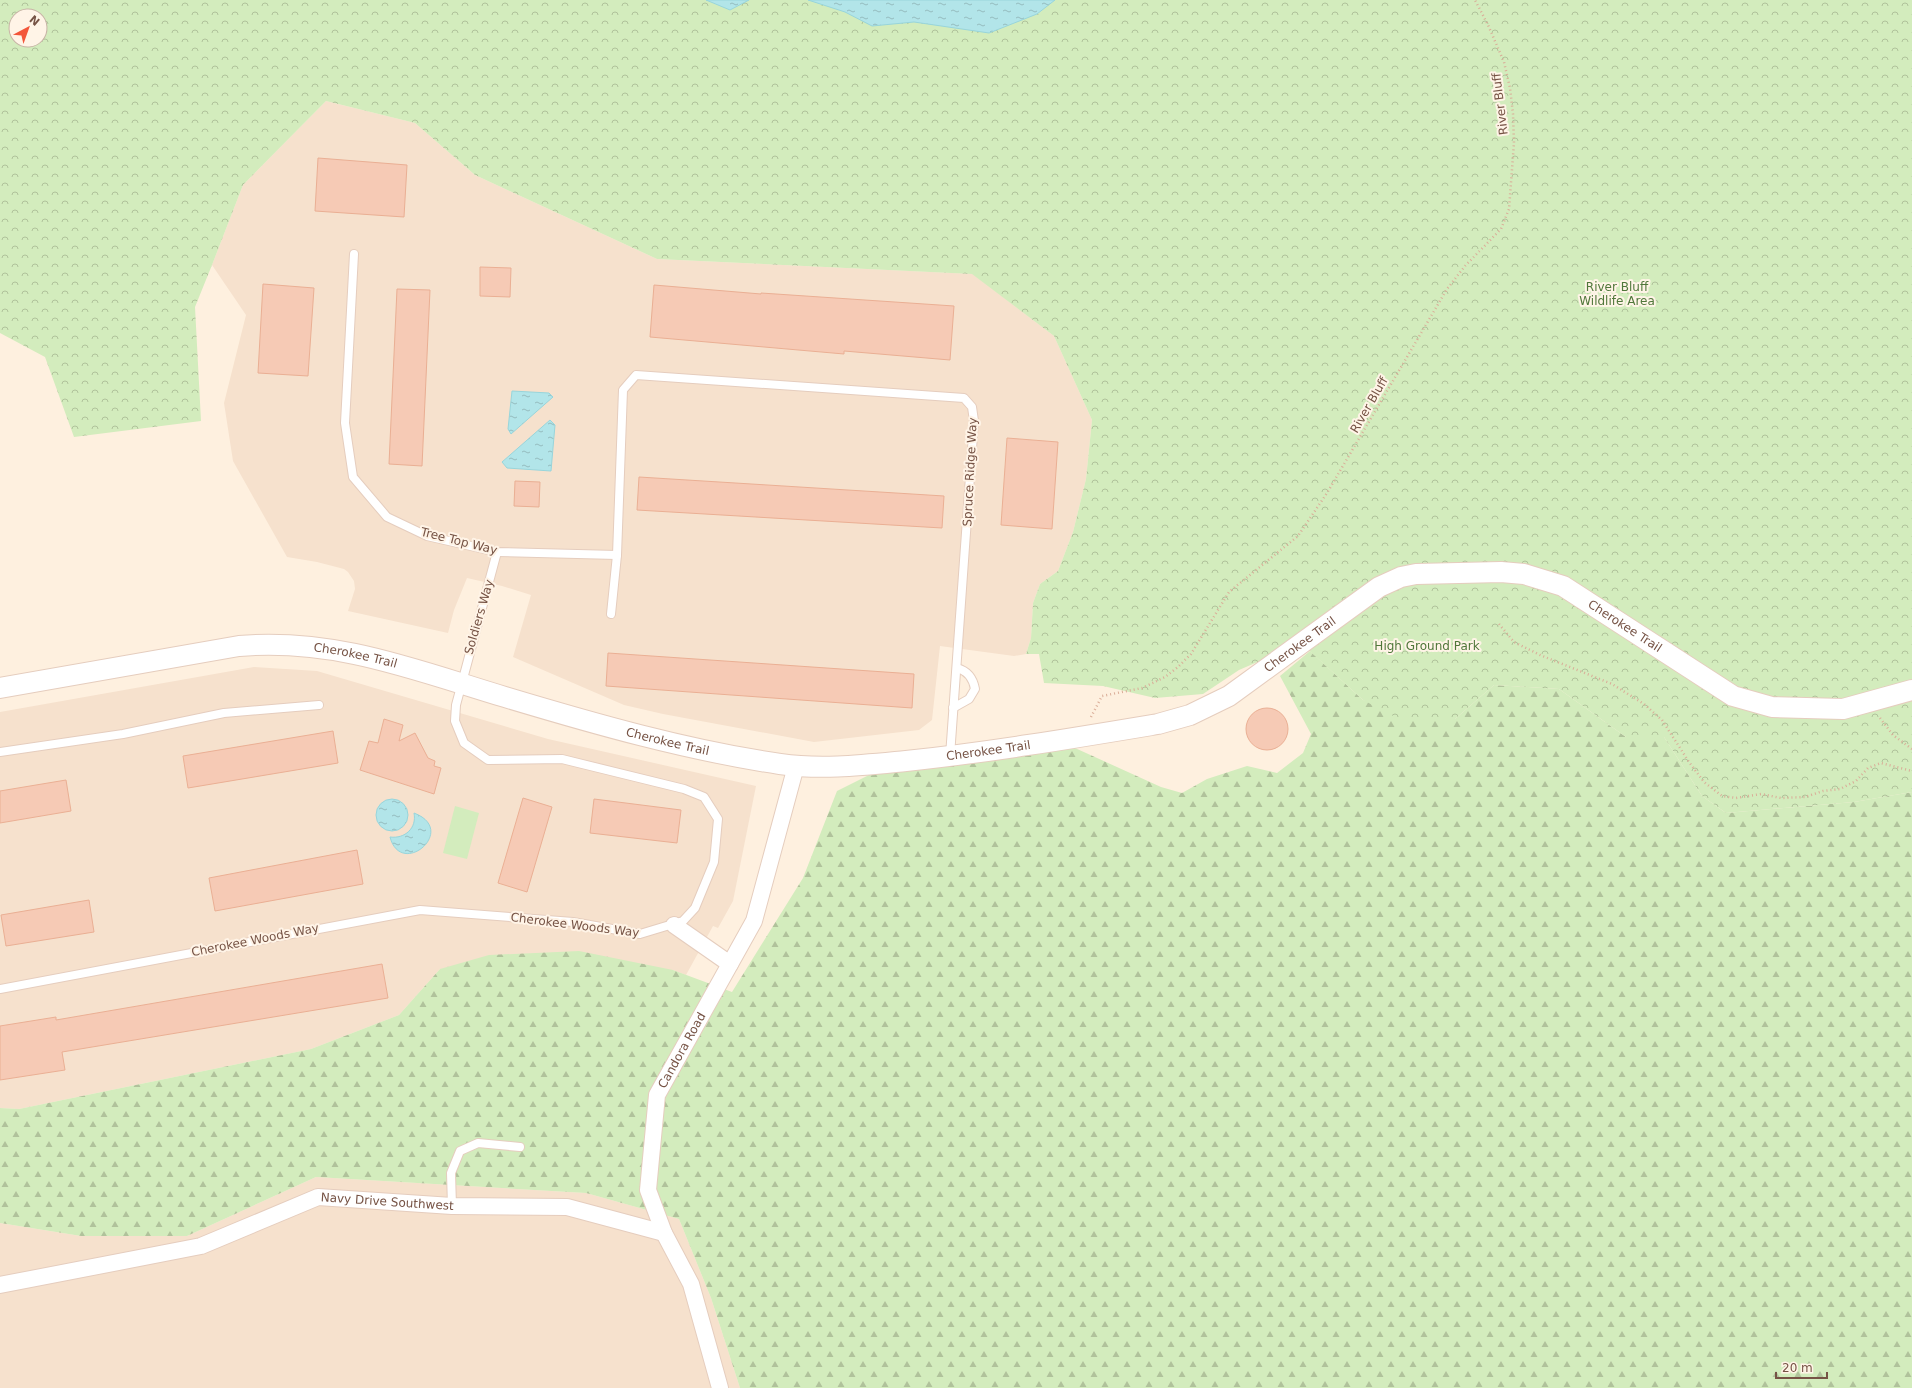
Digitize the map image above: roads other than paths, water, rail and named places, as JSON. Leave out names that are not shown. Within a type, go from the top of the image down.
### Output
[{"type":"street","name":"Cherokee Trail","points":[[0,688],[239,646],[268,644],[315,647],[368,655],[620,731],[686,746],[796,766],[833,768],[950,756],[1081,737],[1158,724],[1190,715],[1229,696],[1378,587],[1416,574],[1501,572],[1524,574],[1563,586],[1733,696],[1772,707],[1843,709],[1912,690]]},
{"type":"street","name":"Candora Road","points":[[720,1388],[691,1284],[664,1233],[648,1190],[657,1095],[754,920],[796,766]]},
{"type":"street","points":[[674,925],[730,964]]},
{"type":"street","name":"Navy Drive Southwest","points":[[0,1285],[201,1246],[318,1197],[452,1206],[567,1207],[664,1233]]},
{"type":"lane","name":"Tree Top Way","points":[[354,254],[345,423],[353,477],[387,517],[427,536],[498,552],[617,554]]},
{"type":"lane","name":"Spruce Ridge Way","points":[[617,554],[623,390],[636,376],[964,398],[972,407],[974,422],[950,756]]},
{"type":"lane","name":"Soldiers Way","points":[[460,683],[498,552]]},
{"type":"lane","points":[[612,614],[617,554]]},
{"type":"lane","points":[[953,708],[969,699],[975,689],[970,677],[962,670],[957,668]]},
{"type":"lane","name":"Cherokee Woods Way","points":[[0,989],[420,910],[573,922],[640,934],[674,925],[683,921],[695,908],[714,862],[718,819],[704,796],[684,788],[562,758],[488,760],[464,743],[455,721],[460,683]]},
{"type":"lane","points":[[0,752],[124,734],[224,713],[319,706]]},
{"type":"lane","points":[[452,1206],[451,1173],[460,1151],[478,1143],[520,1147]]},
{"type":"water","points":[[706,0],[749,0],[730,10]]},
{"type":"water","points":[[808,0],[1055,0],[1037,14],[989,33],[914,22],[872,26],[845,12]]},
{"type":"water","points":[[512,391],[549,393],[553,397],[511,434],[508,429]]},
{"type":"water","points":[[550,420],[555,425],[551,471],[507,468],[502,462]]},
{"type":"water","points":[[389,799],[395,799],[405,806],[408,815],[407,821],[401,828],[395,831],[389,831],[379,824],[376,818],[376,812],[383,802]]},
{"type":"water","points":[[414,813],[426,821],[431,830],[429,839],[423,847],[414,852],[405,853],[396,849],[390,837],[405,834],[412,828],[414,823]]},
{"type":"park label","name":"River Bluff Wildlife Area","points":[[1617,294]]},
{"type":"park label","name":"High Ground Park","points":[[1427,646]]}]
